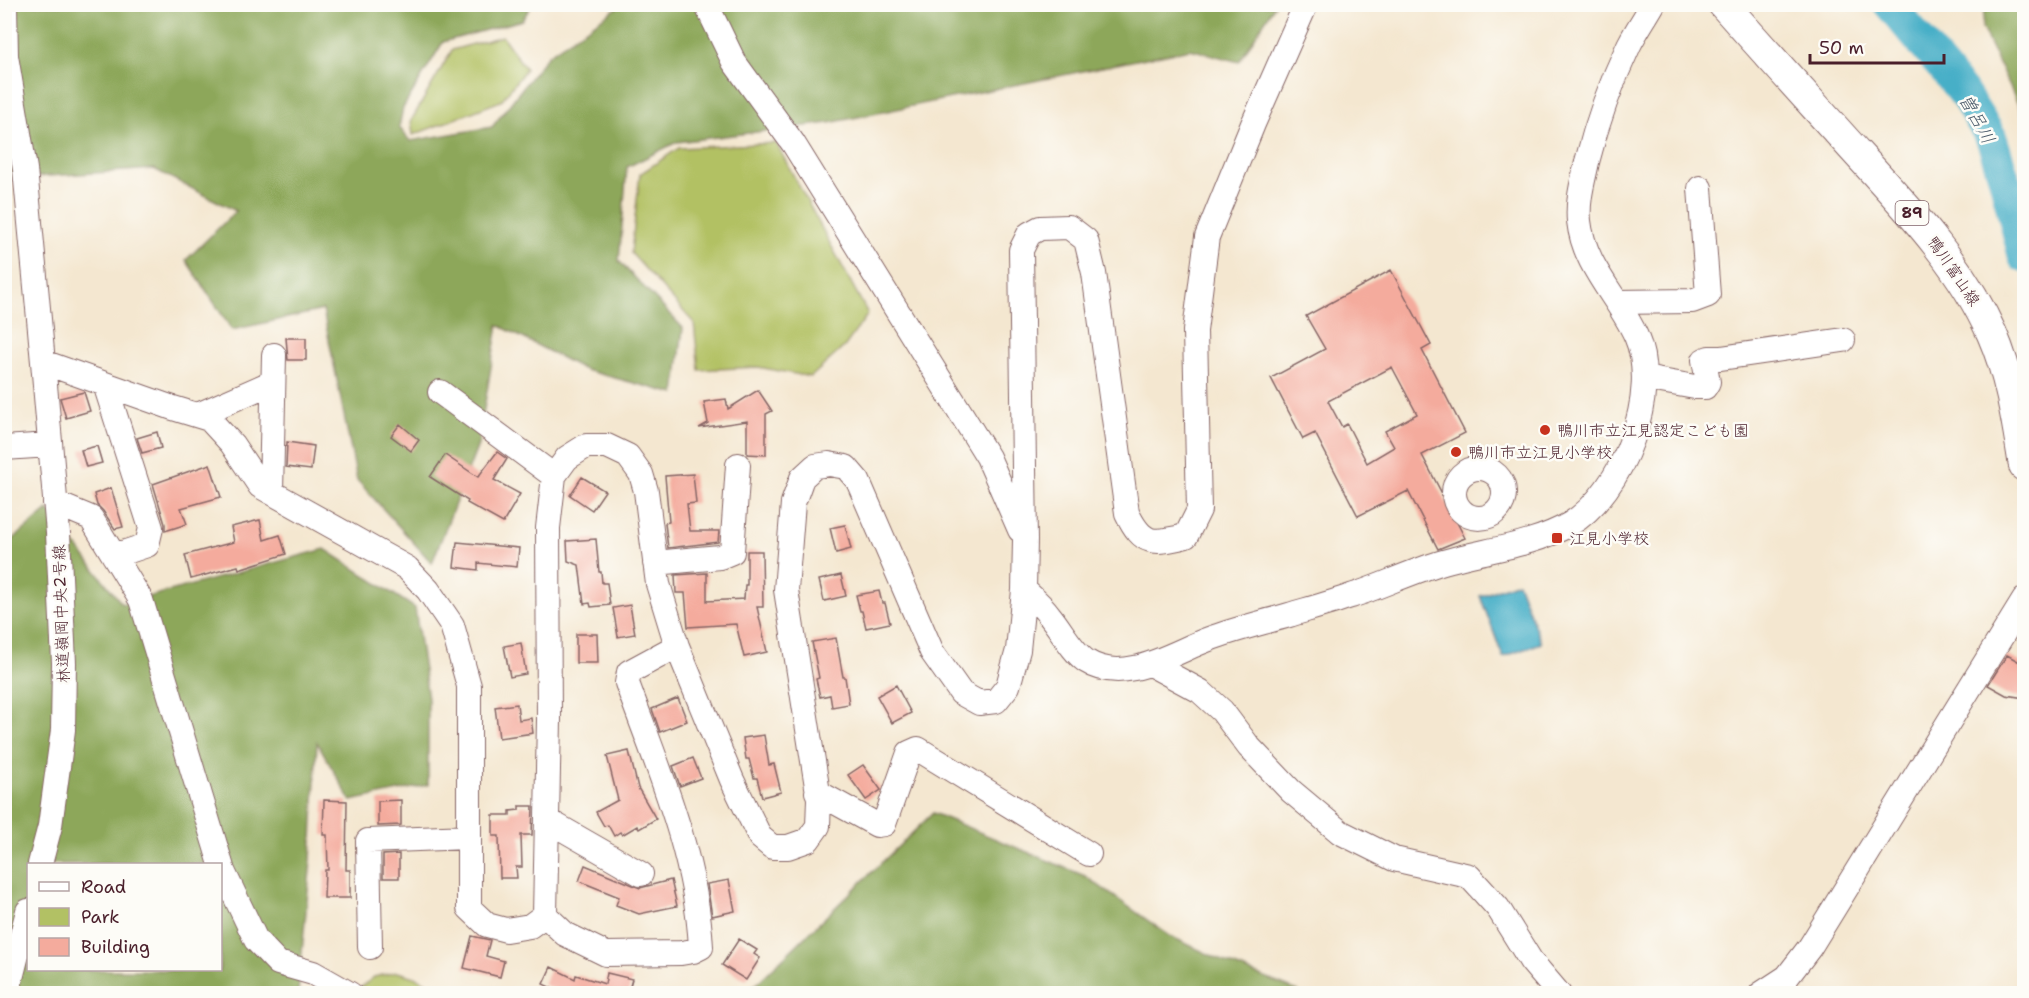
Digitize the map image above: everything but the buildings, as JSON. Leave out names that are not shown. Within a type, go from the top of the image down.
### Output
[{"type":"main road","name":"鴨川富山線","points":[[1723,4],[1911,212],[1942,249],[1968,286],[1999,351],[2025,466]]},
{"type":"street","name":"林道嶺岡中央2号線","points":[[5,4],[6,56],[26,169],[55,503],[64,663],[63,730],[50,826],[40,863]]},
{"type":"street","points":[[706,4],[734,62],[793,143],[988,457],[1025,540]]},
{"type":"street","points":[[677,646],[629,672],[627,683],[684,839],[696,901],[701,947],[681,953],[606,954],[565,934],[545,915],[548,528],[554,476],[567,458],[586,446],[607,446],[628,456],[640,474],[646,490],[658,584],[677,646],[732,780],[760,837],[772,847],[788,847],[808,840],[818,826],[818,792],[786,590],[793,503],[802,478],[815,466],[829,464],[846,466],[858,482],[932,652],[961,693],[979,703],[996,701],[1008,686],[1018,650],[1024,590],[1021,250],[1029,234],[1040,228],[1069,227],[1086,240],[1094,273],[1127,513],[1135,531],[1149,540],[1163,541],[1186,536],[1199,510],[1195,331],[1208,237],[1253,124],[1306,4]]},
{"type":"street","points":[[1024,590],[1047,612],[1086,660],[1106,669],[1121,669],[1150,664],[1210,638],[1351,596],[1434,564],[1542,537],[1569,524],[1583,514],[1602,495],[1618,472],[1634,435],[1644,378],[1641,350],[1635,334],[1586,250],[1579,220],[1579,202],[1590,152],[1606,101],[1630,44],[1653,4]]},
{"type":"street","points":[[1617,302],[1692,301],[1708,295],[1700,188]]},
{"type":"street","points":[[1644,378],[1685,386],[1705,387],[1708,382],[1704,360],[1709,358],[1843,340]]},
{"type":"street","points":[[271,492],[274,355]]},
{"type":"street","points":[[43,362],[209,419],[232,444],[260,486],[407,568],[428,590],[452,625],[469,686],[469,908],[487,925],[506,930],[530,926],[545,915]]},
{"type":"street","points":[[198,416],[273,382]]},
{"type":"street","points":[[105,384],[151,528],[147,545],[114,556]]},
{"type":"street","points":[[440,392],[554,476]]},
{"type":"street","points":[[4,448],[50,445]]},
{"type":"street","points":[[655,563],[720,557],[732,552],[738,465]]},
{"type":"street","points":[[55,503],[91,518],[141,600],[221,863]]},
{"type":"street","points":[[1496,512],[1512,545]]},
{"type":"street","points":[[1761,993],[1787,977],[1810,947],[2025,600]]},
{"type":"street","points":[[1150,664],[1200,691],[1222,711],[1249,747],[1284,784],[1340,832],[1394,859],[1469,876],[1498,908],[1531,961],[1559,993]]},
{"type":"street","points":[[818,792],[878,825],[884,825],[909,753],[918,749],[1089,854]]},
{"type":"street","points":[[547,820],[641,873]]},
{"type":"street","points":[[370,947],[368,841],[468,837]]},
{"type":"street","points":[[222,868],[256,940],[278,963],[313,973],[350,993]]},
{"type":"street","points":[[7,993],[27,915]]},
{"type":"green space","points":[[5,5],[532,5],[522,20],[443,42],[403,108],[399,127],[410,141],[492,127],[548,55],[621,5],[1275,5],[1239,62],[1190,49],[829,123],[677,142],[627,167],[619,261],[683,328],[675,394],[585,370],[498,325],[478,445],[432,563],[357,480],[323,310],[232,330],[186,260],[236,211],[154,169],[5,179]]},
{"type":"green space","points":[[1985,5],[2024,5],[2024,117],[1982,28]]},
{"type":"green space","points":[[502,36],[526,69],[501,101],[413,135],[411,121],[452,50]]},
{"type":"green space","points":[[776,143],[868,314],[845,346],[811,377],[758,367],[699,370],[694,323],[631,253],[640,174],[679,148]]},
{"type":"green space","points":[[48,510],[122,604],[325,549],[415,608],[428,699],[428,785],[351,801],[317,742],[311,860],[298,993],[5,994],[5,546]]},
{"type":"green space","points":[[933,813],[1085,876],[1170,936],[1299,993],[747,993]]},
{"type":"green space","points":[[397,972],[425,981],[438,993],[359,993],[358,990],[374,977]]},
{"type":"water","points":[[1518,582],[1541,643],[1503,657],[1480,596]]},
{"type":"waterway","name":"曽呂川","points":[[1889,4],[1962,91],[1991,137],[2005,181],[2024,257]]},
{"type":"place","name":"鴨川市立江見認定こども園","points":[[1545,430]]},
{"type":"place","name":"鴨川市立江見小学校","points":[[1456,452]]},
{"type":"place","name":"江見小学校","points":[[1557,538]]}]
